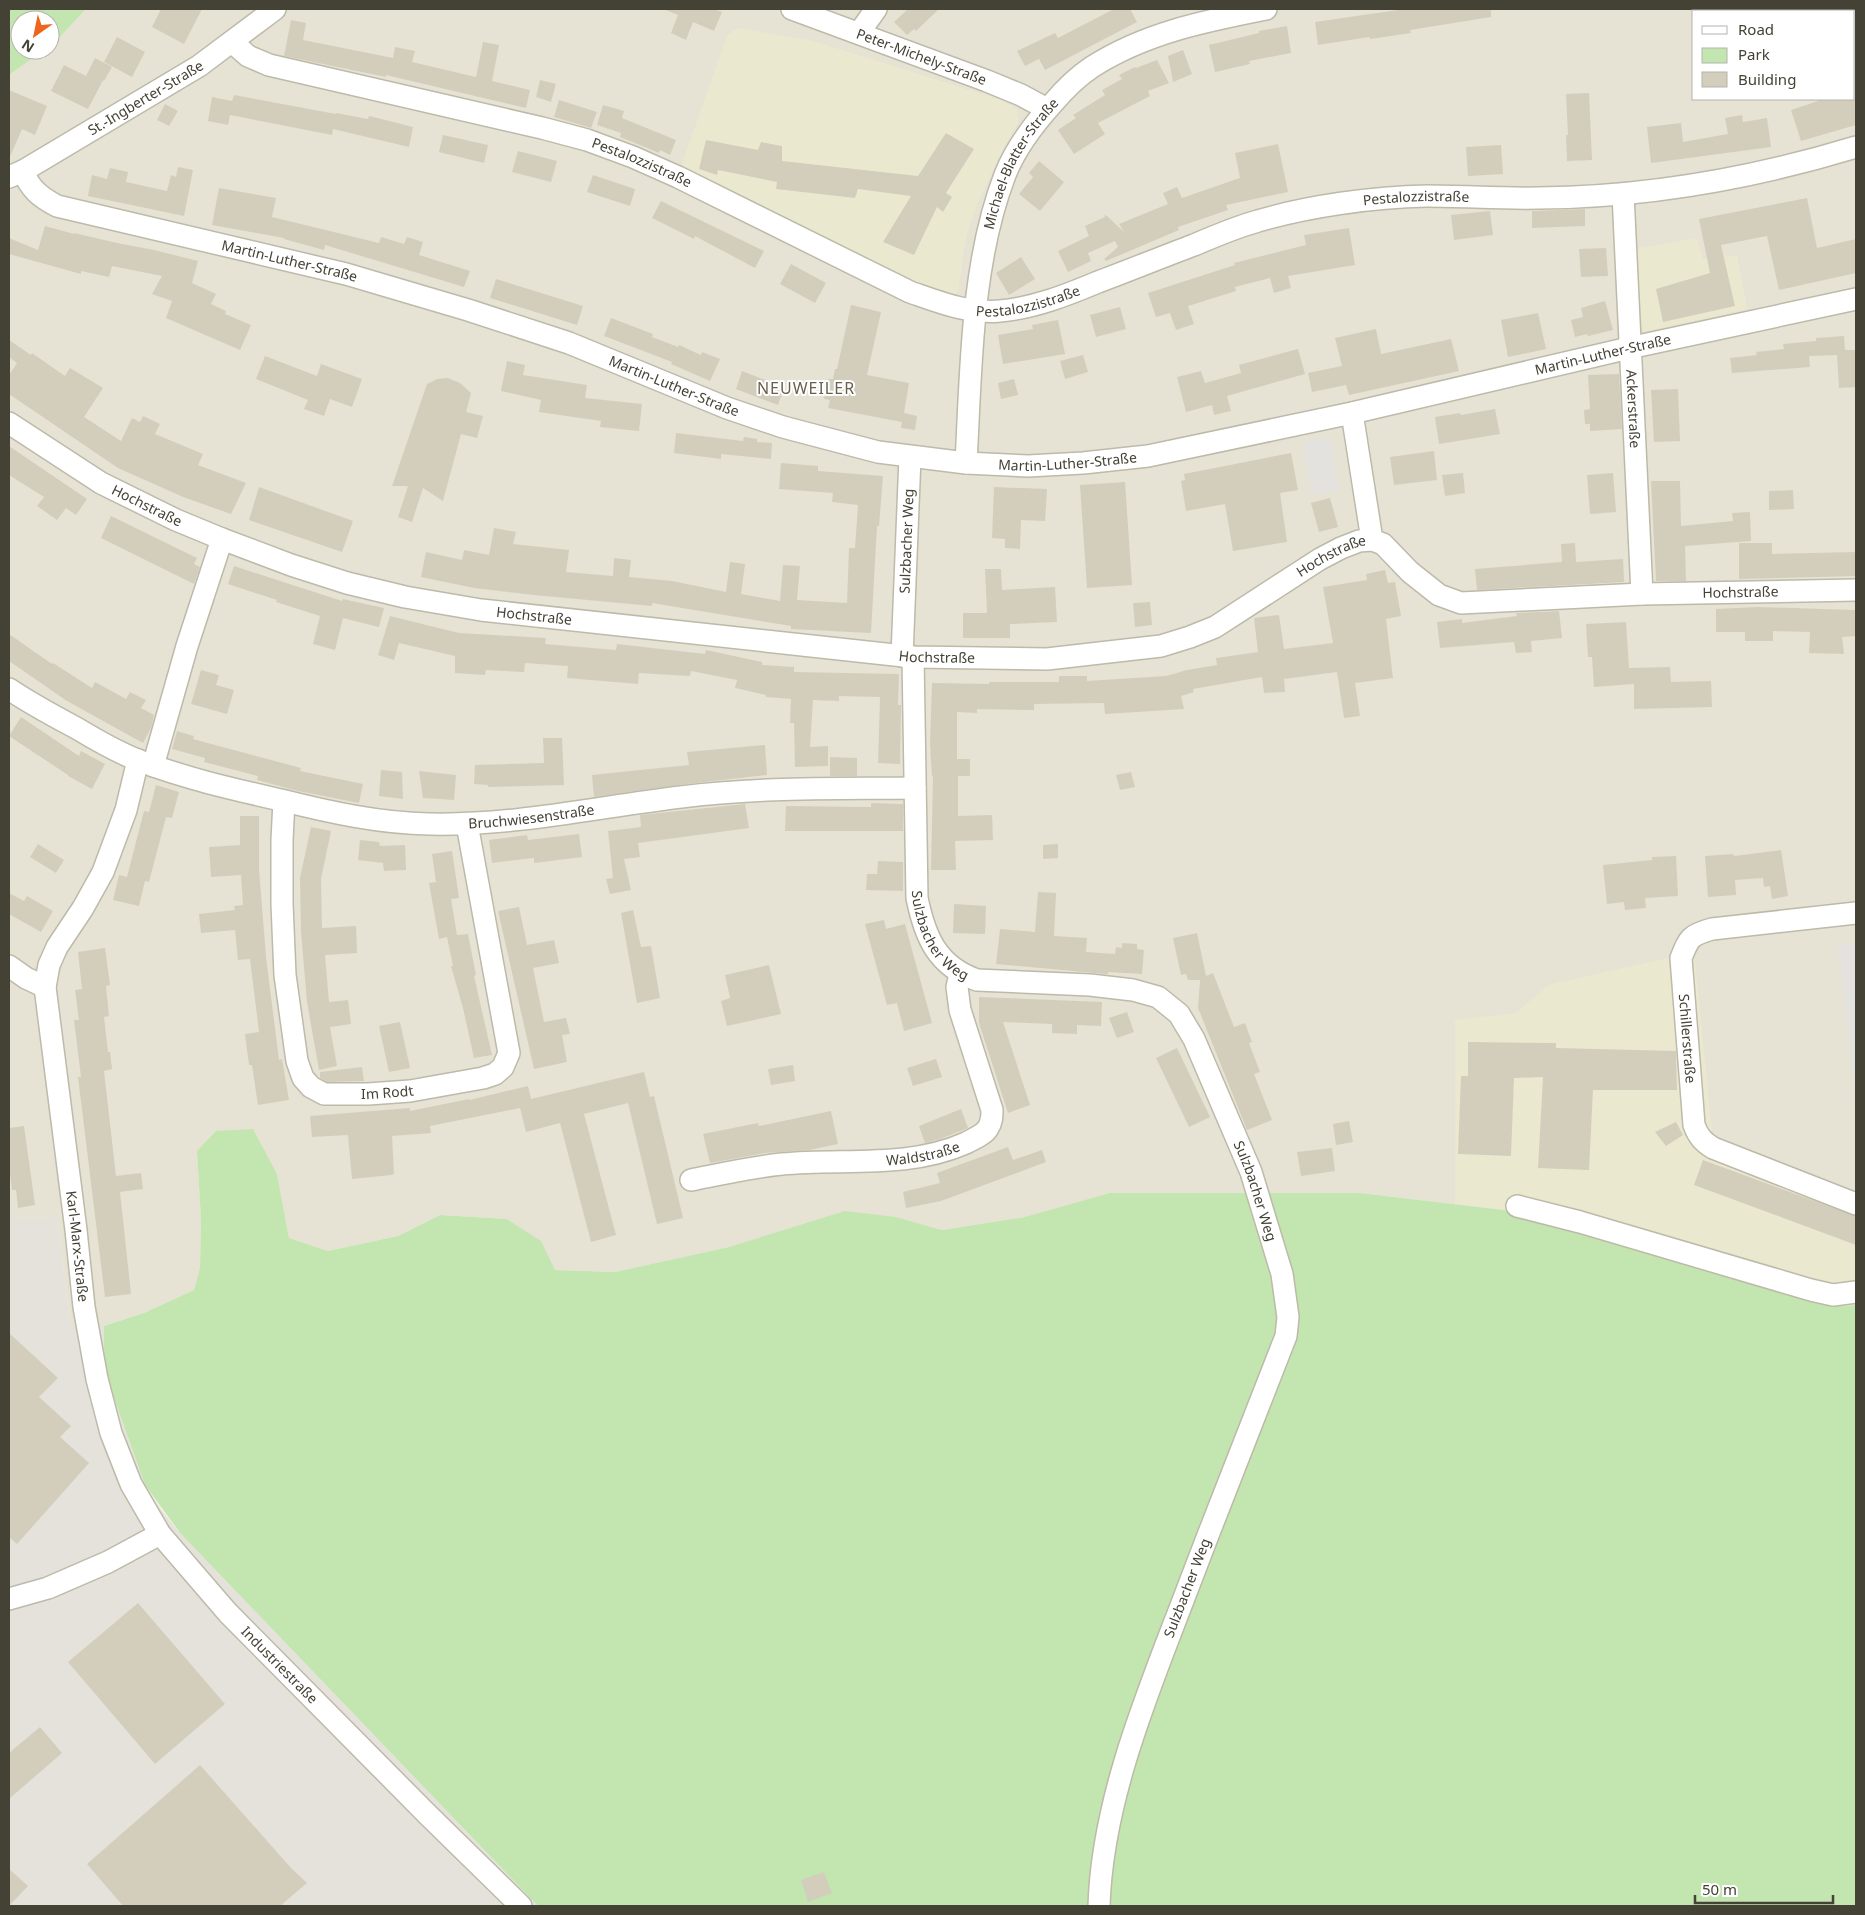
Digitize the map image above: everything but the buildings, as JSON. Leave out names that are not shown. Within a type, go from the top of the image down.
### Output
[{"type":"street","name":"St.-Ingberter-Straße","points":[[16,174],[199,66],[275,9]]},
{"type":"street","name":"Peter-Michely-Straße","points":[[792,9],[987,81],[1021,95],[1047,109]]},
{"type":"street","points":[[858,33],[876,9]]},
{"type":"street","name":"Michael-Blatter-Straße","points":[[966,463],[979,285],[992,216],[1005,174],[1020,146],[1047,109],[1064,90],[1090,68],[1137,43],[1166,32],[1266,9]]},
{"type":"street","name":"Pestalozzistraße","points":[[232,42],[248,56],[269,65],[587,140],[678,177],[910,292],[947,305],[976,311],[1000,311],[1040,303],[1226,232],[1257,221],[1289,213],[1365,200],[1417,197],[1540,198],[1622,194],[1700,184],[1748,175],[1812,160],[1856,147]]},
{"type":"street","name":"Martin-Luther-Straße","points":[[16,174],[42,198],[57,206],[346,274],[468,310],[568,343],[727,408],[783,427],[842,443],[910,457],[966,463],[1028,466],[1083,463],[1148,456],[1352,413],[1629,348],[1856,298]]},
{"type":"street","name":"Ackerstraße","points":[[1622,194],[1642,594]]},
{"type":"street","points":[[1352,413],[1372,540]]},
{"type":"street","name":"Hochstraße","points":[[9,423],[101,483],[176,520],[291,565],[347,583],[405,598],[481,610],[908,657],[1047,659],[1162,646],[1215,627],[1320,559],[1359,541],[1372,540],[1383,544],[1410,572],[1439,595],[1461,603],[1642,594],[1856,590]]},
{"type":"street","name":"Sulzbacher Weg","points":[[910,457],[908,657],[915,788],[917,898],[922,923],[946,962],[960,974],[977,980],[1090,985],[1132,990],[1158,997],[1179,1014],[1194,1038],[1251,1172],[1282,1274],[1288,1317],[1286,1336],[1223,1494],[1137,1720],[1108,1837],[1099,1906]]},
{"type":"street","points":[[9,966],[26,978],[45,987],[49,965],[57,947],[83,908],[103,872],[187,646],[222,539]]},
{"type":"street","name":"Bruchwiesenstraße","points":[[9,689],[28,702],[94,739],[145,763],[222,787],[329,812],[380,821],[467,824],[748,790],[915,788]]},
{"type":"street","name":"Im Rodt","points":[[284,801],[282,904],[285,975],[297,1061],[302,1078],[311,1088],[324,1094],[368,1094],[410,1091],[483,1078],[495,1074],[503,1067],[509,1053],[467,824]]},
{"type":"street","name":"Schillerstraße","points":[[1856,913],[1712,929],[1695,934],[1686,945],[1681,958],[1694,1125],[1697,1134],[1713,1148],[1856,1204]]},
{"type":"street","name":"Waldstraße","points":[[691,1180],[782,1164],[887,1161],[920,1158],[947,1151],[975,1139],[987,1130],[991,1121],[992,1110],[960,1010],[957,987],[960,974]]},
{"type":"street","name":"Karl-Marx-Straße","points":[[45,987],[84,1307],[96,1379],[111,1433],[128,1475],[160,1534]]},
{"type":"street","points":[[1516,1206],[1580,1222],[1811,1290],[1832,1295],[1856,1292]]},
{"type":"street","points":[[9,1600],[48,1588],[108,1562],[160,1534]]},
{"type":"street","name":"Industriestraße","points":[[160,1534],[228,1613],[521,1906]]},
{"type":"shaded area","points":[[86,9],[1856,9],[1856,1305],[1520,1212],[1360,1193],[1025,1217],[942,1230],[896,1217],[729,1247],[615,1272],[555,1270],[540,1241],[507,1219],[440,1215],[398,1236],[328,1251],[289,1238],[277,1174],[197,1151],[201,1220],[200,1268],[194,1290],[144,1313],[104,1326],[70,1325],[57,1217],[9,1218],[9,75],[30,60],[60,60],[60,37]]},
{"type":"shaded area","points":[[737,28],[813,41],[1001,100],[1017,109],[1018,122],[979,200],[966,236],[958,291],[954,294],[946,293],[909,281],[685,168],[682,164],[727,36]]},
{"type":"shaded area","points":[[1696,238],[1703,259],[1737,255],[1747,309],[1643,332],[1635,249]]},
{"type":"shaded area","points":[[1329,437],[1340,490],[1313,496],[1302,443]]},
{"type":"shaded area","points":[[1856,944],[1856,1093],[1855,1094],[1838,945]]},
{"type":"shaded area","points":[[1694,952],[1712,1135],[1856,1191],[1856,1305],[1842,1306],[1520,1212],[1455,1204],[1455,1020],[1516,1013],[1549,985]]},
{"type":"shaded area","points":[[57,1217],[70,1325],[104,1326],[104,1370],[145,1485],[161,1510],[181,1534],[538,1906],[9,1906],[9,1218]]},
{"type":"green space","points":[[9,9],[86,9],[60,37],[60,10],[10,10],[10,60],[30,60],[9,75]]},
{"type":"green space","points":[[253,1129],[277,1174],[289,1238],[328,1251],[398,1236],[440,1215],[507,1219],[541,1241],[555,1270],[615,1272],[729,1247],[845,1211],[896,1217],[942,1230],[1025,1217],[1110,1193],[1360,1193],[1520,1212],[1842,1306],[1856,1305],[1856,1906],[538,1906],[181,1534],[145,1485],[104,1370],[104,1326],[144,1313],[194,1290],[200,1268],[201,1220],[197,1151],[216,1131]]},
{"type":"district","name":"NEUWEILER","points":[[806,388]]}]
